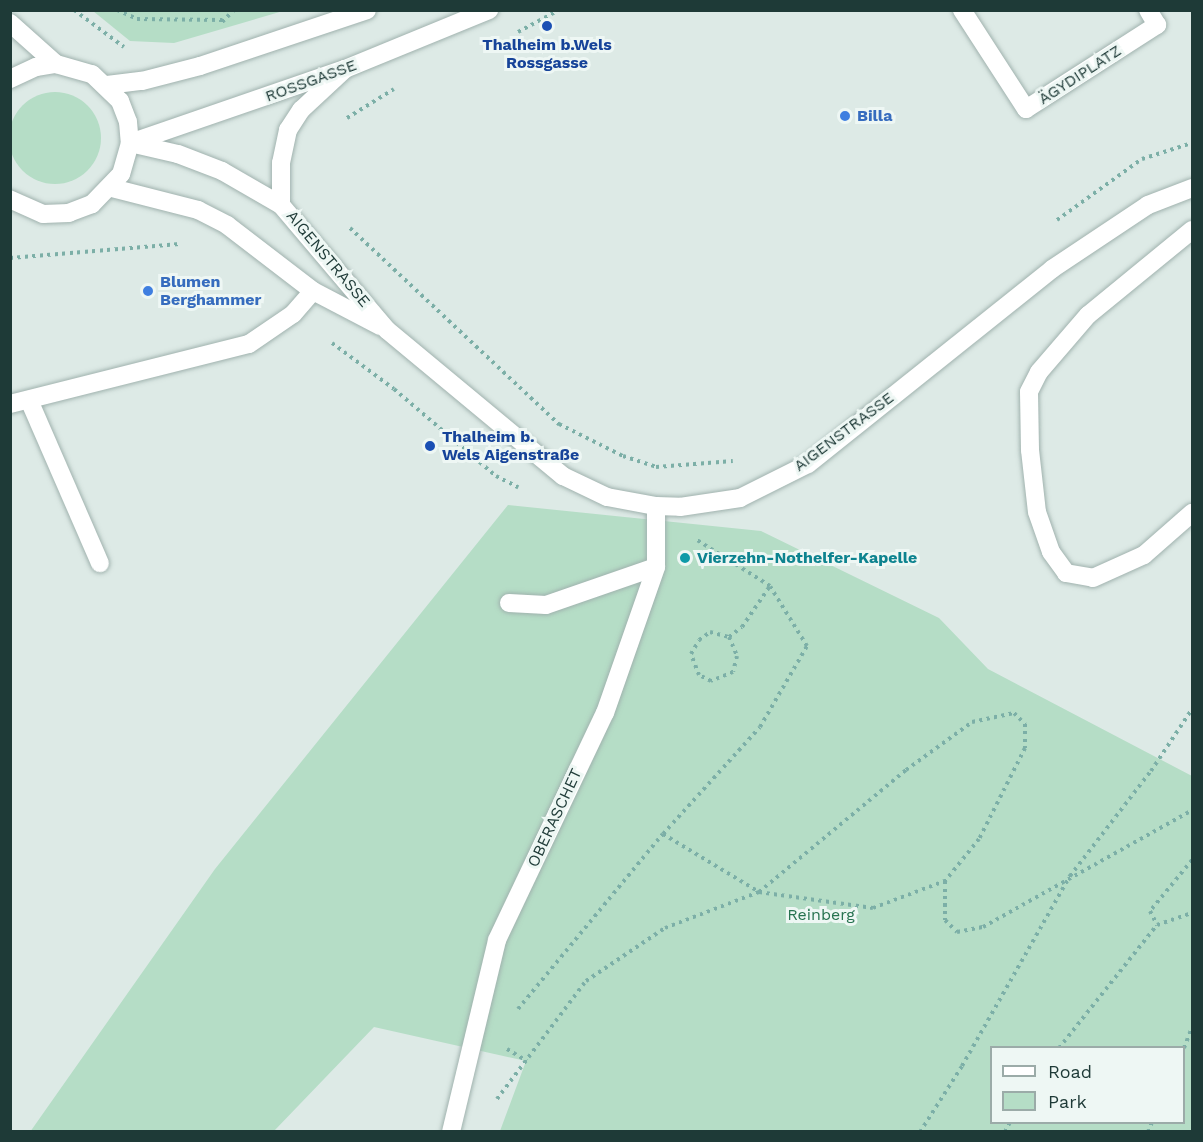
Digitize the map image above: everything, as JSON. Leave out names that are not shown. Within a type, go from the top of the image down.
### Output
[{"type":"street","points":[[107,85],[142,81],[200,66],[368,10]]},
{"type":"street","name":"ROSSGASSE","points":[[130,143],[345,69],[489,10]]},
{"type":"street","name":"ÄGYDIPLATZ","points":[[962,10],[1026,109],[1157,25],[1148,10]]},
{"type":"street","points":[[10,23],[56,64]]},
{"type":"street","points":[[10,79],[36,67],[56,64],[75,67],[107,85],[120,101],[128,122],[130,143],[127,159],[112,188],[92,204],[69,213],[43,214],[13,204]]},
{"type":"street","points":[[281,205],[281,164],[288,130],[301,110],[345,69]]},
{"type":"street","name":"AIGENSTRASSE","points":[[130,143],[178,154],[222,171],[281,205],[387,330],[563,476],[607,497],[656,506],[680,507],[740,498],[808,464],[1052,269],[1148,205],[1192,188]]},
{"type":"street","name":"AIGENSTRASSE","points":[[112,188],[198,210],[227,225],[313,291],[387,330]]},
{"type":"street","points":[[1192,230],[1088,315],[1039,372],[1029,392],[1030,450],[1038,512],[1051,552],[1066,573],[1093,578],[1144,555],[1192,513]]},
{"type":"street","points":[[10,404],[249,344],[293,314],[313,291]]},
{"type":"street","points":[[29,400],[100,563]]},
{"type":"street","name":"OBERASCHET","points":[[451,1131],[497,940],[605,713],[656,567],[656,506]]},
{"type":"street","points":[[509,603],[546,604],[656,567]]},
{"type":"path","points":[[117,10],[137,19],[222,20]]},
{"type":"path","points":[[1053,223],[1142,159],[1192,143]]},
{"type":"path","points":[[343,221],[559,424],[623,456],[656,467],[743,460]]},
{"type":"path","points":[[10,258],[176,244]]},
{"type":"path","points":[[510,1018],[663,834],[760,727],[807,646],[770,586],[696,538]]},
{"type":"path","points":[[729,637],[742,627],[770,586]]},
{"type":"path","points":[[710,632],[729,637],[737,656],[733,672],[711,681],[699,675],[692,654],[699,640],[710,632]]},
{"type":"path","points":[[920,1131],[962,1066],[1070,876],[1151,771],[1192,709]]},
{"type":"path","points":[[492,1105],[586,981],[665,928],[759,892],[906,770],[972,722],[1014,713],[1025,724],[1025,748],[979,839],[945,882],[873,908],[759,892],[663,834]]},
{"type":"path","points":[[945,882],[945,921],[957,933],[983,927],[1070,876],[1192,810]]},
{"type":"path","points":[[1157,925],[1150,911],[1192,860]]},
{"type":"path","points":[[1060,1046],[1157,925],[1192,913]]},
{"type":"path","points":[[1185,1046],[1192,1027]]},
{"type":"path","points":[[504,1037],[505,1048],[527,1061]]},
{"type":"green space","points":[[93,11],[283,11],[174,43],[130,41]]},
{"type":"green space","points":[[55,92],[73,95],[88,105],[98,120],[101,138],[98,156],[88,171],[73,181],[55,184],[37,181],[22,171],[12,156],[9,138],[12,120],[22,105],[37,95]]},
{"type":"green space","name":"Reinberg","points":[[508,505],[761,531],[939,618],[988,669],[1192,776],[1192,1131],[500,1131],[526,1061],[374,1027],[274,1131],[30,1132],[215,869]]},
{"type":"place","name":"Thalheim b.Wels Rossgasse","points":[[547,26]]},
{"type":"place","name":"Billa","points":[[845,116]]},
{"type":"place","name":"Blumen Berghammer","points":[[148,291]]},
{"type":"place","name":"Thalheim b. Wels Aigenstraße","points":[[430,446]]},
{"type":"place","name":"Vierzehn-Nothelfer-Kapelle","points":[[685,558]]}]
